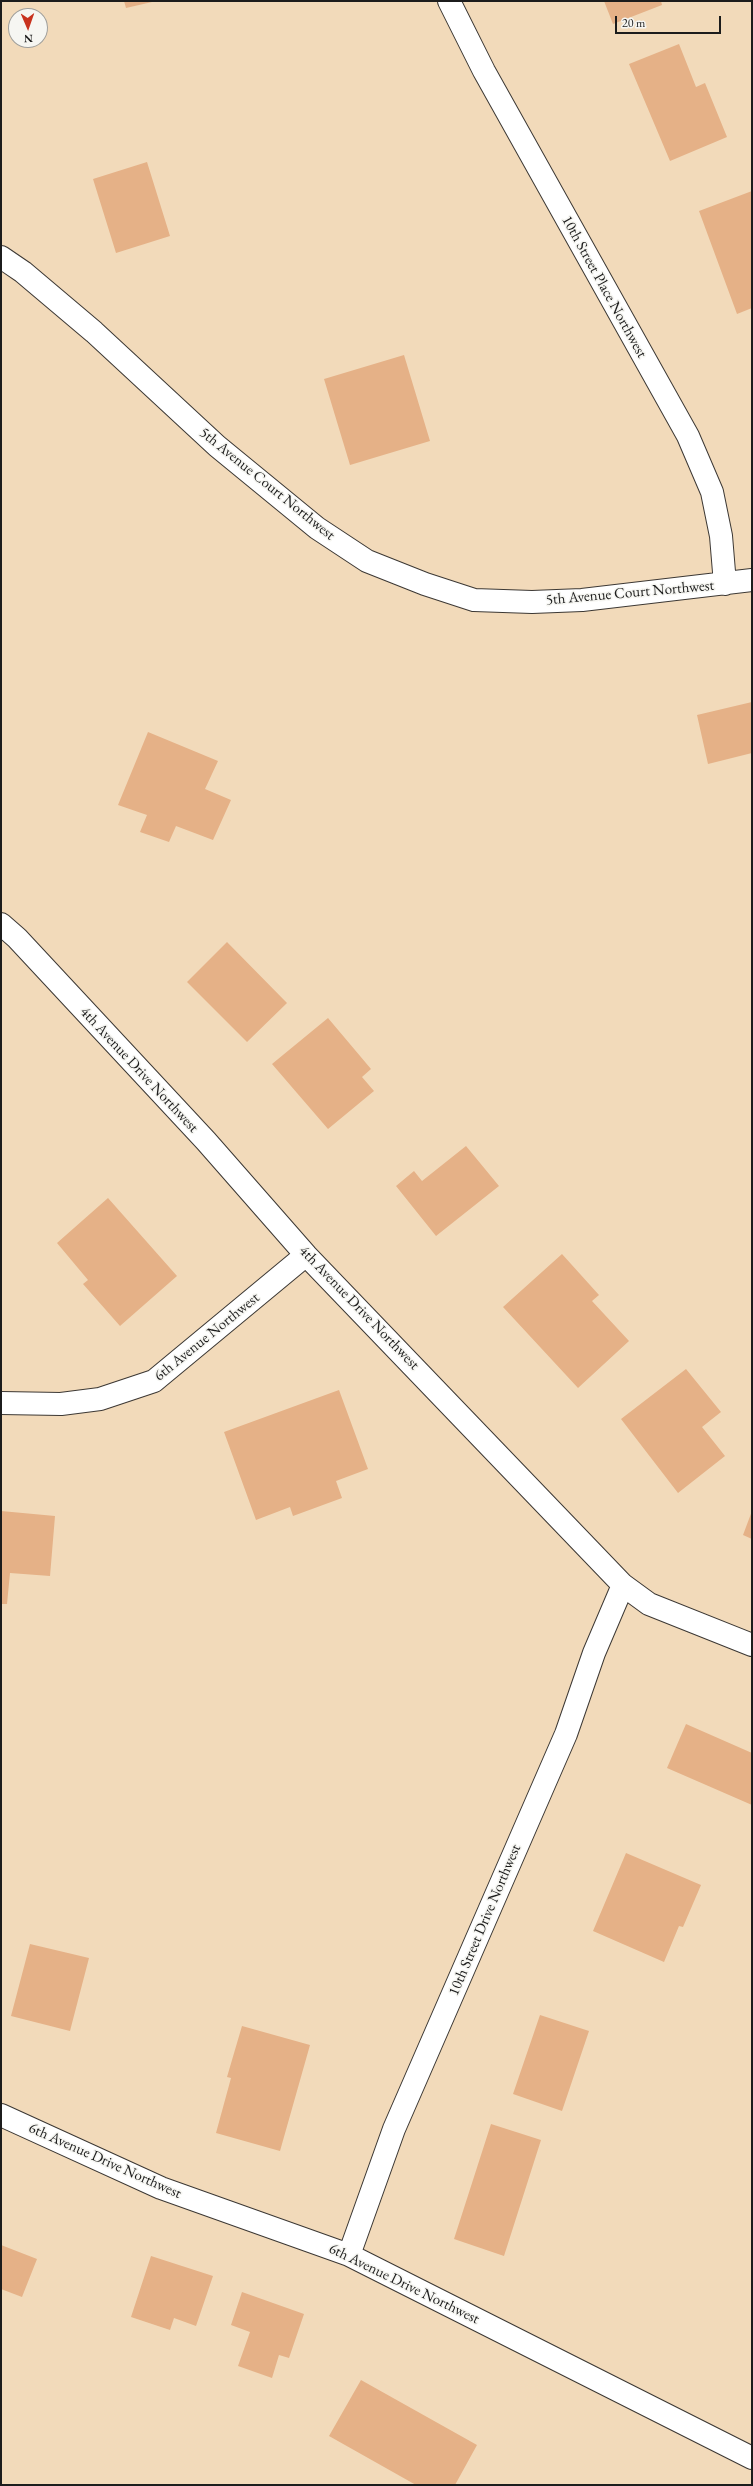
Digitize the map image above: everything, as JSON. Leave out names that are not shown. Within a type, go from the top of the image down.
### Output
[{"type":"street","name":"10th Street Place Northwest","points":[[449,1],[484,71],[688,436],[712,492],[721,536],[725,584]]},
{"type":"street","name":"5th Avenue Court Northwest","points":[[1,256],[23,272],[88,327],[217,446],[317,528],[367,561],[425,584],[474,600],[532,602],[582,600],[752,580]]},
{"type":"street","name":"4th Avenue Drive Northwest","points":[[1,924],[17,938],[206,1141],[306,1255],[623,1585],[649,1604],[752,1645]]},
{"type":"street","name":"6th Avenue Northwest","points":[[1,1403],[62,1404],[100,1399],[154,1382],[306,1255]]},
{"type":"street","name":"10th Street Drive Northwest","points":[[349,2255],[394,2129],[566,1734],[594,1653],[623,1585]]},
{"type":"street","name":"6th Avenue Drive Northwest","points":[[1,2115],[161,2188],[349,2255],[752,2458]]},
{"type":"building","points":[[124,1],[152,1],[152,2],[126,8]]},
{"type":"building","points":[[604,1],[661,1],[662,5],[613,24]]},
{"type":"building","points":[[679,44],[696,87],[705,83],[727,137],[670,161],[629,64]]},
{"type":"building","points":[[147,162],[170,236],[116,253],[93,179]]},
{"type":"building","points":[[752,191],[752,308],[737,314],[699,211]]},
{"type":"building","points":[[404,355],[430,441],[350,465],[324,379]]},
{"type":"building","points":[[752,702],[752,753],[708,764],[697,715]]},
{"type":"building","points":[[148,732],[218,761],[205,789],[231,800],[213,840],[176,826],[169,842],[140,832],[147,815],[118,805]]},
{"type":"building","points":[[227,942],[287,1003],[247,1042],[187,982]]},
{"type":"building","points":[[328,1018],[371,1069],[362,1077],[374,1091],[328,1129],[272,1064]]},
{"type":"building","points":[[466,1146],[499,1186],[436,1236],[396,1186],[414,1171],[422,1181]]},
{"type":"building","points":[[108,1198],[177,1276],[120,1326],[83,1284],[88,1280],[57,1243]]},
{"type":"building","points":[[562,1254],[599,1295],[592,1301],[629,1341],[578,1388],[503,1307]]},
{"type":"building","points":[[686,1369],[721,1412],[702,1427],[725,1456],[678,1493],[621,1419]]},
{"type":"building","points":[[339,1390],[368,1469],[336,1481],[342,1498],[293,1516],[290,1507],[256,1520],[224,1432]]},
{"type":"building","points":[[1,1511],[55,1516],[50,1576],[10,1573],[7,1604],[1,1604]]},
{"type":"building","points":[[752,1511],[752,1539],[743,1535]]},
{"type":"building","points":[[686,1724],[752,1753],[752,1805],[667,1768]]},
{"type":"building","points":[[626,1853],[701,1885],[683,1927],[679,1926],[664,1962],[593,1931]]},
{"type":"building","points":[[30,1944],[89,1958],[70,2031],[11,2016]]},
{"type":"building","points":[[540,2015],[589,2031],[562,2111],[513,2094]]},
{"type":"building","points":[[242,2026],[310,2045],[280,2151],[216,2133],[231,2078],[227,2077]]},
{"type":"building","points":[[491,2124],[541,2140],[504,2256],[454,2239]]},
{"type":"building","points":[[1,2245],[37,2259],[22,2297],[1,2289]]},
{"type":"building","points":[[151,2256],[213,2276],[196,2326],[174,2318],[170,2330],[131,2317]]},
{"type":"building","points":[[242,2292],[304,2314],[289,2358],[279,2355],[272,2378],[238,2366],[250,2332],[231,2325]]},
{"type":"building","points":[[361,2380],[477,2445],[455,2485],[416,2485],[329,2436]]}]
